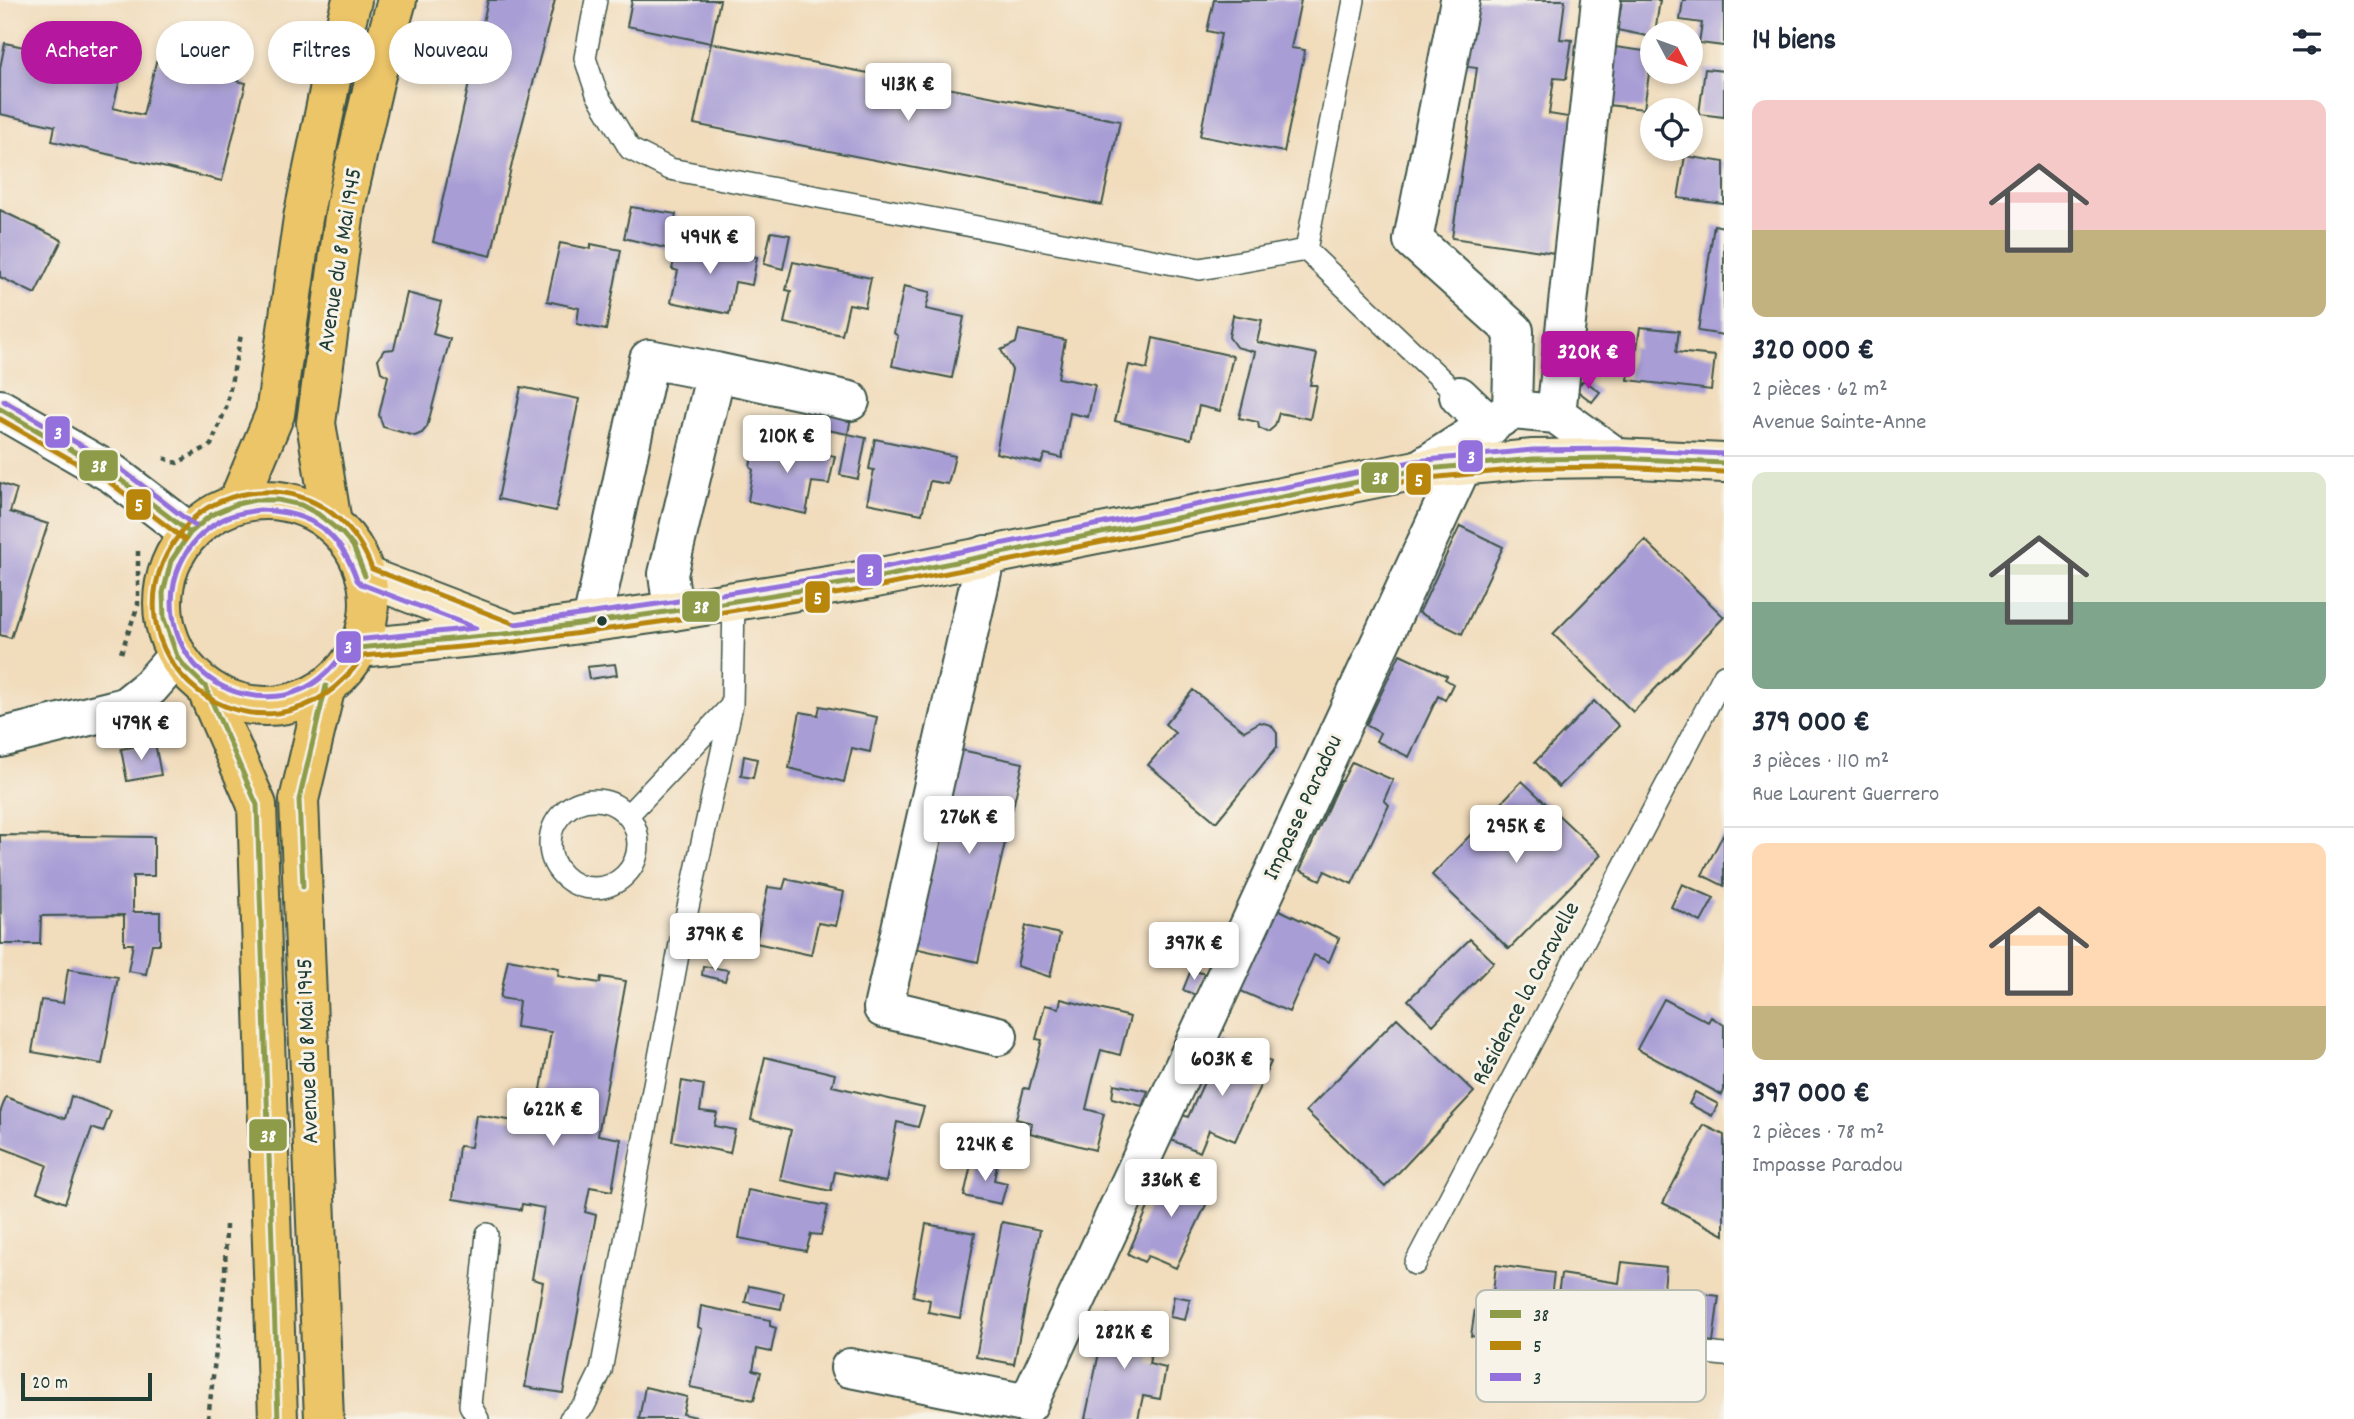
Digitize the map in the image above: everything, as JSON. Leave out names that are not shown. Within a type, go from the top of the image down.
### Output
[{"type":"main road","name":"Avenue du 8 Mai 1945","points":[[237,503],[275,414],[303,218],[333,71],[352,0]]},
{"type":"main road","name":"Avenue du 8 Mai 1945","points":[[332,523],[316,423],[346,203],[374,82],[397,0]]},
{"type":"main road","points":[[358,648],[514,633],[871,579],[1417,470],[1533,459],[1617,458],[1724,463]]},
{"type":"main road","points":[[255,499],[301,505],[332,523],[353,546],[365,576],[369,600],[366,625],[358,648],[345,669],[326,686],[297,701],[261,706],[223,697],[205,686],[177,656],[164,619],[163,593],[171,561],[190,533],[211,515],[237,503],[255,499]]},
{"type":"main road","points":[[365,576],[514,633]]},
{"type":"main road","name":"Avenue du 8 Mai 1945","points":[[205,686],[257,805],[278,1419]]},
{"type":"main road","name":"Avenue du 8 Mai 1945","points":[[324,1419],[299,800],[326,686]]},
{"type":"street","points":[[1460,0],[1413,240],[1514,331],[1501,418]]},
{"type":"street","points":[[1556,414],[1601,0]]},
{"type":"street","points":[[592,622],[649,359],[850,401]]},
{"type":"street","points":[[673,611],[668,574],[716,372]]},
{"type":"street","points":[[1459,396],[1501,418]]},
{"type":"street","points":[[0,409],[113,474],[190,533]]},
{"type":"street","points":[[1417,470],[1501,418],[1556,414],[1617,458]]},
{"type":"street","name":"Impasse Paradou","points":[[850,1368],[1028,1404],[1462,466]]},
{"type":"street","points":[[986,555],[883,1008],[998,1036]]},
{"type":"street","points":[[0,737],[125,706],[150,687],[177,656]]},
{"type":"lane","points":[[596,0],[585,58],[597,94],[630,149],[670,169],[1200,269],[1306,250]]},
{"type":"lane","points":[[1306,250],[1354,0]]},
{"type":"lane","points":[[1306,250],[1459,396]]},
{"type":"lane","points":[[570,1419],[584,1406],[601,1371],[680,944],[732,705],[734,601]]},
{"type":"lane","name":"Résidence la Caravelle","points":[[1415,1264],[1724,675]]},
{"type":"lane","points":[[628,815],[732,705]]},
{"type":"lane","points":[[591,800],[605,802],[628,815],[638,840],[637,854],[624,877],[611,886],[596,889],[581,887],[567,880],[556,869],[550,840],[554,825],[563,812],[576,804],[591,800]]},
{"type":"lane","points":[[478,1419],[470,1405],[487,1234]]},
{"type":"lane","points":[[1706,1353],[1724,1355]]},
{"type":"path","points":[[156,454],[177,463],[211,444],[226,408]]},
{"type":"path","points":[[121,654],[138,605],[138,541]]},
{"type":"building","points":[[488,0],[555,0],[513,159],[491,256],[433,242],[469,84],[512,84],[512,21],[483,21]]},
{"type":"building","points":[[632,0],[720,0],[711,43],[627,26]]},
{"type":"building","points":[[1214,0],[1301,0],[1291,48],[1305,50],[1284,152],[1200,136],[1221,34],[1207,31]]},
{"type":"building","points":[[1470,0],[1565,0],[1560,39],[1572,40],[1566,79],[1554,78],[1549,114],[1574,118],[1555,253],[1452,238],[1477,68],[1460,66]]},
{"type":"building","points":[[1622,0],[1660,0],[1657,21],[1640,21],[1640,35],[1617,30]]},
{"type":"building","points":[[1683,0],[1724,0],[1724,46],[1703,43],[1703,21],[1680,20]]},
{"type":"building","points":[[5,43],[21,46],[21,84],[119,84],[113,108],[143,115],[156,62],[156,84],[246,84],[222,181],[52,141],[55,126],[0,114],[0,68]]},
{"type":"building","points":[[711,43],[1120,121],[1102,205],[694,124]]},
{"type":"building","points":[[1615,47],[1640,50],[1640,84],[1648,84],[1646,98],[1640,98],[1640,109],[1608,105]]},
{"type":"building","points":[[1705,69],[1724,71],[1724,117],[1703,114]]},
{"type":"building","points":[[1703,159],[1724,162],[1724,204],[1678,198],[1684,161],[1703,161]]},
{"type":"building","points":[[631,207],[676,214],[669,249],[624,238]]},
{"type":"building","points":[[0,210],[62,240],[35,294],[0,277]]},
{"type":"building","points":[[1714,225],[1724,227],[1724,335],[1698,331]]},
{"type":"building","points":[[771,232],[790,235],[783,269],[764,264]]},
{"type":"building","points":[[679,240],[757,257],[752,285],[735,282],[729,314],[671,302],[678,271],[672,269]]},
{"type":"building","points":[[560,243],[591,249],[591,244],[621,250],[606,330],[577,324],[579,308],[547,301]]},
{"type":"building","points":[[793,262],[871,278],[865,307],[849,304],[842,335],[784,323],[791,291],[786,290]]},
{"type":"building","points":[[904,286],[930,292],[926,309],[964,317],[952,378],[892,366],[898,336],[894,333]]},
{"type":"building","points":[[407,293],[441,302],[433,334],[450,339],[427,427],[415,436],[383,427],[379,415],[388,376],[381,372],[378,359],[384,350],[394,349]]},
{"type":"building","points":[[1233,315],[1262,320],[1257,342],[1317,354],[1310,385],[1317,385],[1310,419],[1279,413],[1275,426],[1268,432],[1259,428],[1258,422],[1239,418],[1255,352],[1236,347],[1229,337]]},
{"type":"building","points":[[1640,327],[1679,331],[1676,352],[1715,356],[1711,390],[1628,380],[1632,347],[1637,348]]},
{"type":"building","points":[[1019,330],[1065,340],[1058,378],[1095,385],[1088,417],[1070,413],[1062,458],[1045,454],[1041,463],[996,453],[1012,370],[1001,350],[1016,343]]},
{"type":"building","points":[[1153,338],[1233,356],[1220,411],[1199,406],[1191,439],[1115,421],[1129,365],[1147,369]]},
{"type":"building","points":[[1584,380],[1600,392],[1592,402],[1575,389]]},
{"type":"building","points":[[521,387],[579,399],[556,511],[498,499]]},
{"type":"building","points":[[816,405],[852,411],[848,434],[812,427]]},
{"type":"building","points":[[848,434],[866,438],[858,479],[840,475]]},
{"type":"building","points":[[875,439],[955,456],[948,484],[930,481],[922,514],[867,503],[874,470],[869,469]]},
{"type":"building","points":[[755,440],[835,456],[829,484],[812,482],[806,514],[748,501]]},
{"type":"building","points":[[0,483],[17,489],[10,512],[48,524],[11,638],[0,635]]},
{"type":"building","points":[[1460,526],[1503,547],[1462,634],[1419,613]]},
{"type":"building","points":[[1645,540],[1724,617],[1633,712],[1553,634]]},
{"type":"building","points":[[1400,654],[1447,676],[1445,679],[1453,684],[1445,700],[1438,696],[1409,757],[1376,741],[1380,733],[1366,725]]},
{"type":"building","points":[[615,664],[617,675],[589,679],[587,667]]},
{"type":"building","points":[[1193,690],[1244,731],[1260,722],[1271,725],[1277,733],[1277,747],[1216,822],[1148,765],[1175,733],[1165,724]]},
{"type":"building","points":[[1594,701],[1619,726],[1559,787],[1535,762]]},
{"type":"building","points":[[820,706],[877,717],[870,752],[852,748],[844,782],[789,768],[800,712],[818,715]]},
{"type":"building","points":[[155,743],[161,775],[127,781],[121,749]]},
{"type":"building","points":[[961,750],[1023,763],[978,962],[914,948]]},
{"type":"building","points":[[744,756],[757,759],[753,778],[741,776]]},
{"type":"building","points":[[1352,762],[1393,780],[1384,800],[1389,805],[1352,884],[1325,871],[1320,880],[1300,870],[1340,781]]},
{"type":"building","points":[[1522,781],[1601,855],[1509,949],[1432,875]]},
{"type":"building","points":[[1724,833],[1724,886],[1702,875]]},
{"type":"building","points":[[0,835],[154,837],[154,876],[133,876],[133,912],[160,912],[160,944],[152,944],[146,974],[128,971],[133,944],[124,944],[124,915],[41,916],[40,944],[1,944]]},
{"type":"building","points":[[786,879],[844,892],[836,926],[818,923],[811,955],[756,943],[768,887],[783,889]]},
{"type":"building","points":[[1682,884],[1714,898],[1701,922],[1671,907]]},
{"type":"building","points":[[1271,906],[1339,938],[1329,962],[1314,955],[1289,1012],[1234,988]]},
{"type":"building","points":[[1026,926],[1060,934],[1050,977],[1017,966]]},
{"type":"building","points":[[1470,939],[1494,962],[1433,1025],[1408,1000]]},
{"type":"building","points":[[508,959],[559,968],[558,976],[600,983],[601,977],[626,981],[598,1135],[621,1139],[612,1191],[590,1187],[585,1212],[596,1215],[563,1393],[525,1387],[543,1282],[532,1279],[544,1208],[522,1204],[521,1210],[453,1199],[459,1146],[471,1147],[476,1115],[535,1124],[551,1032],[516,1027],[519,1001],[500,998]]},
{"type":"building","points":[[703,966],[728,970],[725,981],[702,975]]},
{"type":"building","points":[[68,969],[118,977],[102,1064],[32,1052],[41,1000],[63,1003]]},
{"type":"building","points":[[1191,970],[1205,974],[1196,995],[1183,990]]},
{"type":"building","points":[[1061,999],[1130,1017],[1120,1055],[1101,1050],[1093,1079],[1086,1109],[1104,1114],[1095,1150],[1030,1133],[1032,1123],[1016,1119],[1024,1088],[1029,1089],[1042,1040],[1036,1039],[1045,1005],[1059,1008]]},
{"type":"building","points":[[1664,999],[1708,1022],[1711,1017],[1724,1025],[1722,1095],[1637,1049]]},
{"type":"building","points":[[1397,1018],[1474,1092],[1385,1187],[1306,1111]]},
{"type":"building","points":[[1224,1039],[1271,1062],[1235,1141],[1209,1130],[1200,1152],[1166,1138],[1177,1113],[1188,1117]]},
{"type":"building","points":[[765,1057],[835,1074],[832,1086],[924,1107],[918,1127],[897,1122],[886,1182],[835,1172],[831,1191],[780,1180],[791,1130],[751,1120]]},
{"type":"building","points":[[682,1081],[704,1085],[700,1111],[717,1113],[714,1126],[735,1130],[730,1153],[672,1141]]},
{"type":"building","points":[[1114,1084],[1148,1091],[1142,1106],[1112,1098]]},
{"type":"building","points":[[1695,1092],[1718,1104],[1712,1116],[1689,1104]]},
{"type":"building","points":[[71,1096],[111,1111],[103,1132],[92,1128],[65,1203],[37,1192],[47,1165],[0,1147],[0,1113],[6,1097],[65,1119]]},
{"type":"building","points":[[1704,1125],[1724,1135],[1724,1235],[1663,1203]]},
{"type":"building","points":[[972,1160],[997,1165],[994,1180],[1007,1183],[1001,1204],[964,1196]]},
{"type":"building","points":[[1165,1168],[1214,1188],[1176,1268],[1148,1256],[1144,1262],[1128,1254]]},
{"type":"building","points":[[748,1190],[828,1206],[821,1235],[811,1234],[806,1251],[739,1238]]},
{"type":"building","points":[[1002,1222],[1040,1230],[1014,1364],[976,1357]]},
{"type":"building","points":[[926,1224],[975,1233],[960,1318],[928,1312],[930,1300],[913,1296]]},
{"type":"building","points":[[1622,1262],[1666,1267],[1664,1289],[1672,1290],[1559,1290],[1561,1274],[1619,1283]]},
{"type":"building","points":[[1496,1265],[1554,1273],[1552,1290],[1493,1290]]},
{"type":"building","points":[[749,1286],[784,1293],[781,1309],[745,1302]]},
{"type":"building","points":[[1706,1294],[1719,1296],[1713,1342],[1706,1341]]},
{"type":"building","points":[[1174,1296],[1190,1299],[1185,1320],[1170,1317]]},
{"type":"building","points":[[701,1306],[770,1320],[770,1326],[776,1328],[771,1352],[757,1349],[753,1370],[761,1372],[754,1400],[690,1387],[702,1329],[698,1327]]},
{"type":"building","points":[[1476,1309],[1476,1337],[1471,1336]]},
{"type":"building","points":[[1107,1315],[1156,1325],[1149,1364],[1166,1368],[1160,1399],[1143,1396],[1138,1419],[1085,1419]]},
{"type":"building","points":[[645,1387],[687,1397],[683,1414],[705,1419],[639,1419]]},
{"type":"transit line","name":"3","points":[[4,401],[117,466],[195,526]]},
{"type":"transit line","name":"38","points":[[0,409],[113,474],[190,533]]},
{"type":"transit line","name":"5","points":[[0,419],[108,481],[185,540]]},
{"type":"transit line","name":"3","points":[[515,624],[869,570],[1416,461],[1533,450],[1617,449],[1724,454]]},
{"type":"transit line","name":"38","points":[[358,648],[514,633],[871,579],[1417,470],[1533,459],[1617,458],[1724,463]]},
{"type":"transit line","name":"5","points":[[515,642],[872,588],[1418,479],[1533,468],[1617,467],[1724,472]]},
{"type":"transit line","name":"5","points":[[515,624],[372,569],[358,542],[339,519],[314,502],[271,492],[244,494],[218,502],[187,525],[159,572],[155,618],[169,658],[197,690],[235,710],[279,713],[323,696],[363,656],[515,642]]},
{"type":"transit line","name":"38","points":[[278,1419],[257,805],[205,686],[177,656],[164,619],[163,593],[171,561],[190,533],[211,515],[255,500],[278,500],[301,505],[318,514],[343,534],[353,546],[365,576]]},
{"type":"transit line","name":"3","points":[[260,510],[295,515],[322,528],[342,549],[361,584],[476,628],[355,640],[318,680],[287,695],[243,694],[215,682],[194,664],[180,641],[173,615],[173,589],[181,563],[196,540],[220,521],[260,510]]},
{"type":"transit line","name":"38","points":[[303,887],[299,800],[326,686]]}]
